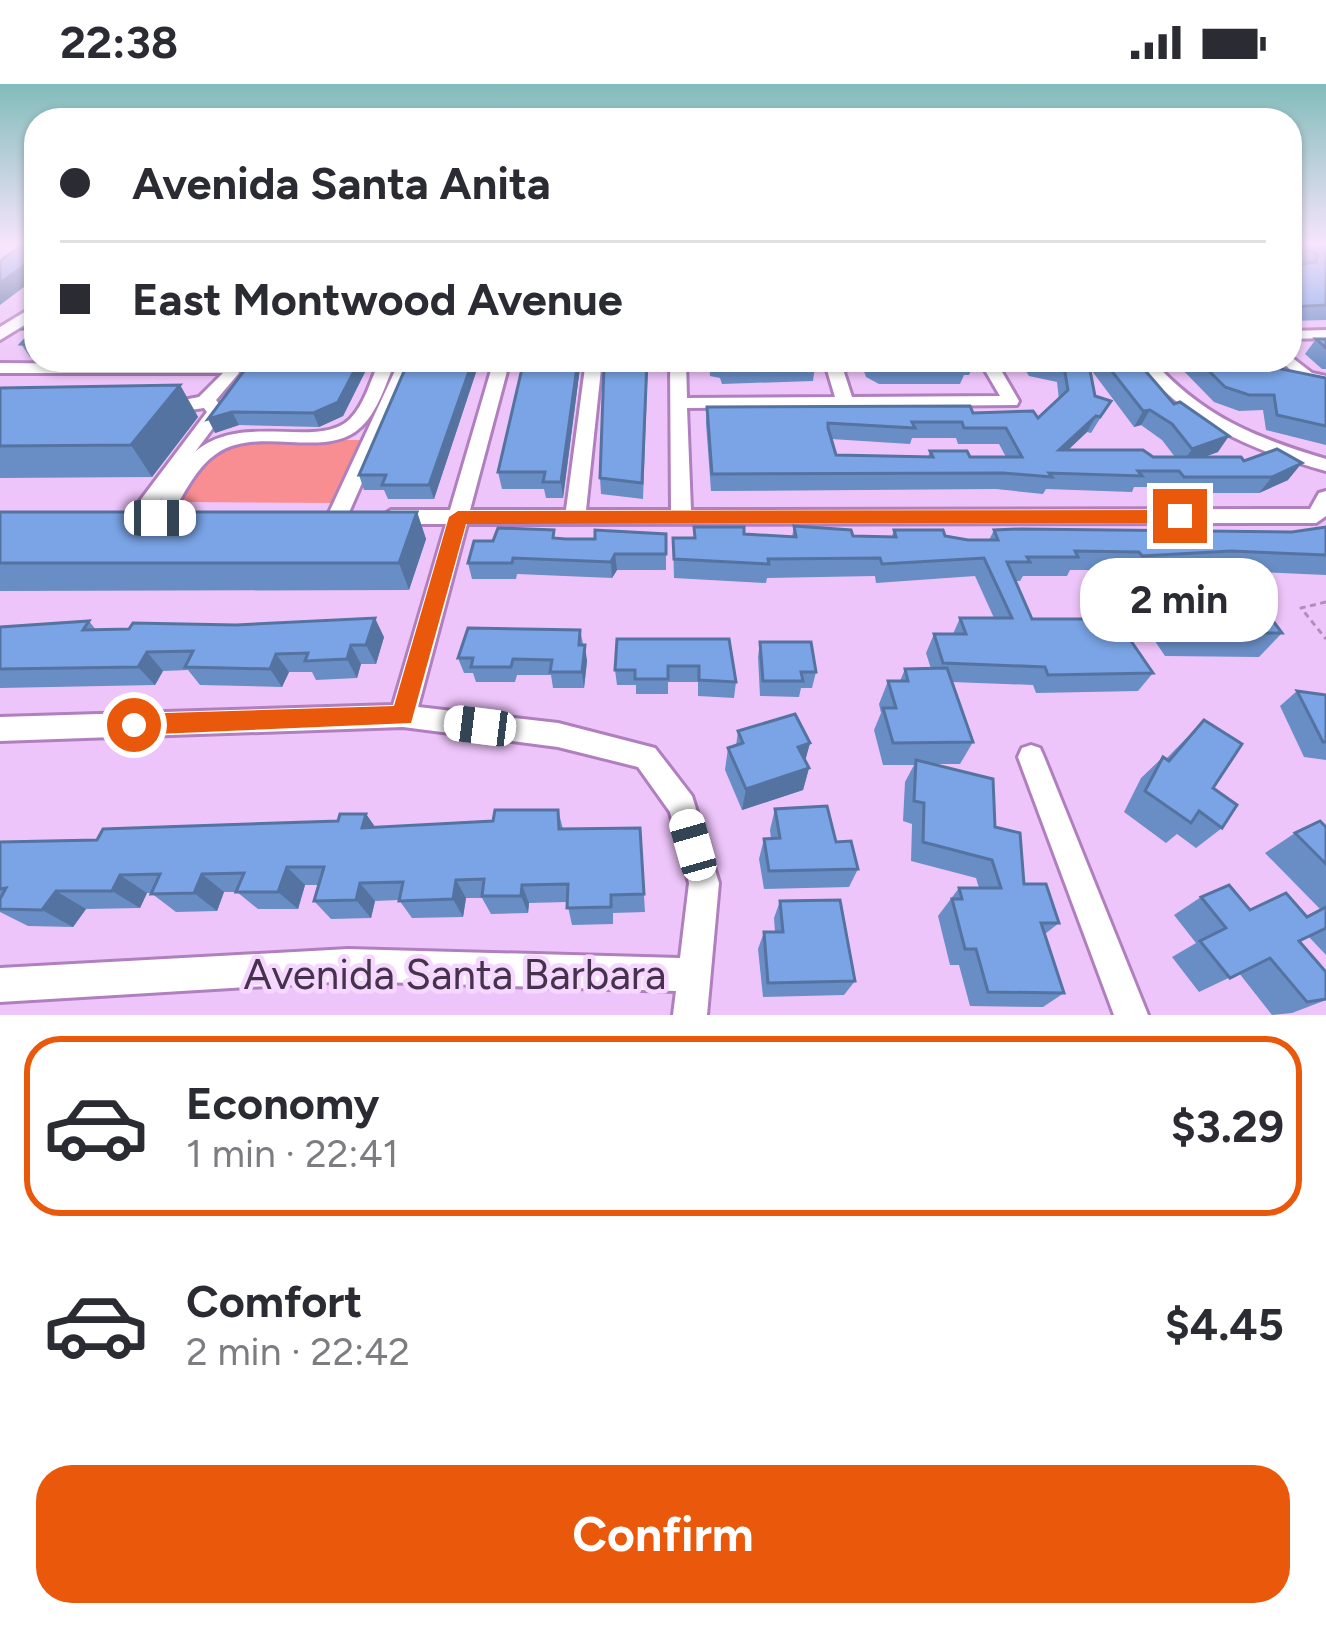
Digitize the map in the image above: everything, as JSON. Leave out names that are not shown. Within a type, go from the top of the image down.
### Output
[{"type":"street","points":[[153,408],[197,408],[209,402],[231,372]]},
{"type":"street","points":[[160,518],[207,452],[244,436],[333,434],[349,429],[381,372]]},
{"type":"street","points":[[403,372],[346,517],[1316,516],[1326,498]]},
{"type":"street","points":[[403,716],[499,372]]},
{"type":"street","points":[[575,517],[593,372]]},
{"type":"street","points":[[678,372],[681,517]]},
{"type":"street","points":[[836,372],[845,402]]},
{"type":"street","points":[[679,403],[1011,401],[994,372]]},
{"type":"street","points":[[1152,372],[1176,400],[1241,439],[1326,465]]},
{"type":"street","points":[[160,518],[158,490],[216,412],[209,402]]},
{"type":"street","points":[[115,518],[160,518]]},
{"type":"street","points":[[0,729],[403,716],[557,735],[646,757],[682,806],[704,884],[690,1015]]},
{"type":"street","points":[[1031,757],[1131,1015]]},
{"type":"street","name":"Avenida Santa Barbara","points":[[0,986],[348,965],[695,975]]},
{"type":"path","points":[[1326,602],[1301,608],[1326,639]]},
{"type":"shaded area","points":[[247,440],[364,440],[334,503],[178,502],[212,454]]},
{"type":"building","points":[[1302,288],[1326,288],[1326,305],[1302,306]]},
{"type":"building","points":[[243,372],[354,372],[338,402],[313,413],[232,412],[208,419]]},
{"type":"building","points":[[404,372],[469,372],[429,485],[382,485],[386,475],[359,475]]},
{"type":"building","points":[[521,372],[576,372],[561,482],[543,482],[545,472],[498,472]]},
{"type":"building","points":[[604,372],[647,372],[642,483],[600,478]]},
{"type":"building","points":[[1065,372],[1090,372],[1095,396],[1111,401],[1100,417],[1059,450],[1143,450],[1153,457],[1241,457],[1244,461],[1277,449],[1302,463],[1272,477],[1184,477],[1179,471],[1138,471],[1142,476],[1049,473],[1052,477],[712,474],[707,407],[970,406],[973,413],[1033,411],[1038,418],[1068,390]],"holes":[[[912,422],[962,422],[964,428],[1006,428],[1022,457],[970,457],[967,451],[930,451],[933,457],[836,455],[828,423],[915,428]]]},
{"type":"building","points":[[1112,372],[1146,372],[1174,404],[1180,402],[1229,436],[1192,449],[1172,424],[1150,410],[1143,411]]},
{"type":"building","points":[[1210,372],[1296,372],[1326,378],[1326,426],[1277,415],[1274,395],[1249,395],[1225,387]]},
{"type":"building","points":[[180,385],[131,445],[0,446],[0,388]]},
{"type":"building","points":[[0,512],[417,512],[399,563],[0,563]]},
{"type":"building","points":[[794,526],[851,530],[853,536],[896,537],[894,530],[943,530],[945,536],[968,540],[998,540],[994,530],[1020,529],[1292,532],[1326,527],[1326,555],[1231,551],[1142,556],[1139,552],[1075,551],[1078,557],[1007,562],[1032,619],[1086,619],[1091,628],[1122,628],[1153,673],[1048,675],[1045,667],[943,663],[934,634],[966,634],[960,618],[1012,618],[984,558],[882,564],[880,558],[768,559],[769,564],[674,559],[673,538],[695,538],[694,527],[744,527],[744,534],[796,537]]},
{"type":"building","points":[[498,528],[554,530],[553,538],[566,539],[595,539],[595,530],[666,534],[666,554],[615,554],[611,562],[513,558],[512,563],[468,563],[474,541],[493,541]]},
{"type":"building","points":[[1162,601],[1259,602],[1282,633],[1185,633]]},
{"type":"building","points":[[375,618],[366,645],[351,645],[347,659],[305,661],[308,653],[276,654],[270,669],[185,667],[193,651],[147,652],[138,667],[0,669],[0,627],[89,621],[83,630],[129,629],[133,623],[236,625]]},
{"type":"building","points":[[468,628],[580,630],[579,645],[585,645],[582,672],[550,672],[552,660],[513,659],[511,667],[471,667],[473,658],[458,658]]},
{"type":"building","points":[[617,639],[729,639],[736,682],[699,680],[699,666],[668,666],[668,679],[635,679],[635,670],[615,670]]},
{"type":"building","points":[[760,642],[811,642],[816,672],[801,672],[803,681],[763,681]]},
{"type":"building","points":[[947,668],[973,742],[893,743],[883,708],[896,708],[888,681],[908,681],[905,669]]},
{"type":"building","points":[[1297,691],[1326,695],[1326,742],[1323,742]]},
{"type":"building","points":[[795,714],[810,743],[798,747],[809,768],[746,789],[728,748],[743,743],[738,731]]},
{"type":"building","points":[[1204,720],[1242,744],[1213,788],[1237,805],[1222,828],[1199,811],[1191,823],[1145,791],[1163,757],[1169,761]]},
{"type":"building","points":[[916,760],[993,779],[995,827],[1020,833],[1024,884],[1046,884],[1059,923],[1041,923],[1064,993],[988,992],[976,949],[965,949],[952,899],[962,899],[959,888],[1001,888],[992,860],[923,842],[924,803],[914,801]]},
{"type":"building","points":[[827,806],[836,842],[851,841],[858,869],[769,871],[764,839],[780,838],[775,809]]},
{"type":"building","points":[[495,810],[558,810],[559,829],[640,828],[644,894],[611,895],[611,907],[567,908],[568,884],[522,885],[521,896],[482,896],[484,879],[456,880],[453,899],[399,901],[403,882],[360,883],[356,900],[314,901],[324,867],[287,867],[278,892],[236,892],[244,873],[202,874],[194,893],[151,894],[160,874],[120,875],[112,891],[56,891],[42,910],[0,909],[6,888],[0,889],[0,842],[97,840],[103,829],[338,821],[340,814],[366,814],[362,828],[493,821]]},
{"type":"building","points":[[1320,821],[1326,827],[1326,864],[1295,833]]},
{"type":"building","points":[[1229,885],[1250,910],[1286,893],[1307,917],[1326,907],[1326,928],[1299,941],[1326,972],[1326,999],[1307,1002],[1270,958],[1230,978],[1200,941],[1226,928],[1201,897]]},
{"type":"building","points":[[840,900],[855,981],[768,983],[764,932],[783,932],[780,901]]},
{"type":"route","points":[[134,725],[403,716],[458,517],[1180,516]]}]
